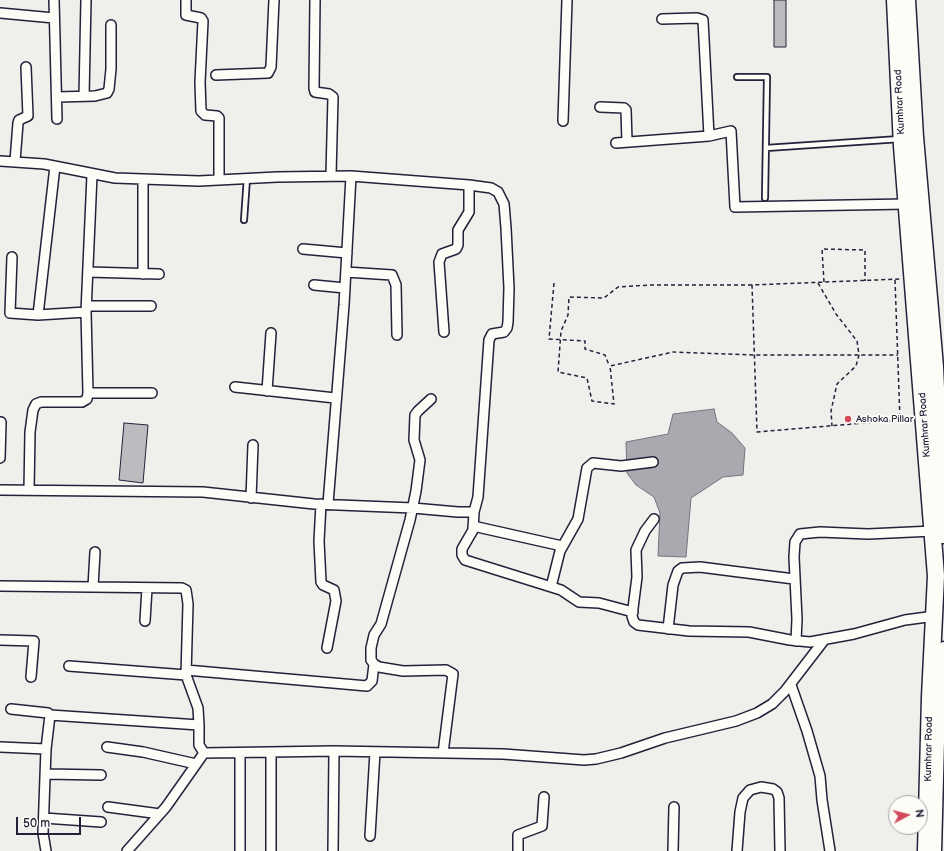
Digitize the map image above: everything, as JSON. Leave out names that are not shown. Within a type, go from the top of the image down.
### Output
[{"type":"highway","name":"Kumhrar Road","points":[[895,0],[901,138],[907,204],[918,247],[935,367],[944,554]]},
{"type":"highway","name":"Kumhrar Road","points":[[907,0],[933,531],[935,616],[939,653],[926,851]]},
{"type":"main road","points":[[935,851],[939,653]]},
{"type":"street","points":[[54,0],[57,119]]},
{"type":"street","points":[[84,96],[86,0]]},
{"type":"street","points":[[186,0],[186,15],[201,18],[203,21],[200,82],[201,111],[205,115],[217,116],[219,118],[219,180]]},
{"type":"street","points":[[216,75],[268,73],[270,67],[274,0]]},
{"type":"street","points":[[315,0],[314,88],[315,92],[330,94],[333,97],[331,176]]},
{"type":"street","points":[[563,122],[567,0]]},
{"type":"street","points":[[0,13],[54,18]]},
{"type":"street","points":[[662,19],[696,18],[703,20],[709,136]]},
{"type":"street","points":[[57,97],[103,95],[109,89],[111,68],[111,26]]},
{"type":"street","points":[[15,161],[18,123],[19,120],[28,116],[26,67]]},
{"type":"street","points":[[600,107],[624,108],[626,110],[627,142]]},
{"type":"street","points":[[616,143],[709,136],[731,131],[735,207],[907,204]]},
{"type":"street","points":[[0,161],[15,161],[55,166],[92,175],[143,180],[219,180],[351,176],[469,185],[491,188],[498,192],[502,197],[506,228],[509,288],[507,328],[504,332],[492,334],[489,340],[478,497],[474,512],[473,526],[470,536],[462,549],[462,555],[465,560],[567,593],[579,602],[599,603],[632,612]]},
{"type":"street","points":[[38,315],[55,166]]},
{"type":"street","points":[[29,490],[30,432],[33,410],[36,404],[41,402],[82,402],[86,399],[88,393],[86,309],[92,175]]},
{"type":"street","points":[[327,648],[336,601],[334,590],[323,586],[321,582],[318,541],[324,504],[345,288],[351,176]]},
{"type":"street","points":[[143,180],[144,274]]},
{"type":"street","points":[[444,332],[440,256],[445,252],[456,249],[458,245],[458,230],[470,212],[469,185]]},
{"type":"street","points":[[303,249],[347,253]]},
{"type":"street","points":[[10,313],[12,257]]},
{"type":"street","points":[[88,272],[159,274]]},
{"type":"street","points":[[346,272],[392,275],[396,285],[397,335]]},
{"type":"street","points":[[314,285],[345,288]]},
{"type":"street","points":[[0,312],[38,315],[86,309],[151,306]]},
{"type":"street","points":[[267,391],[271,333]]},
{"type":"street","points":[[236,387],[335,398]]},
{"type":"street","points":[[88,393],[152,393]]},
{"type":"street","points":[[69,666],[367,686],[372,681],[374,664],[372,660],[372,642],[381,624],[413,508],[420,460],[414,440],[415,416],[418,411],[431,399]]},
{"type":"street","points":[[0,458],[1,422]]},
{"type":"street","points":[[251,498],[253,445]]},
{"type":"street","points":[[551,587],[562,546],[578,519],[587,468],[590,464],[621,466],[653,462]]},
{"type":"street","points":[[0,490],[203,492],[251,498],[324,504],[474,512]]},
{"type":"street","points":[[654,519],[645,531],[636,550],[637,578],[632,612],[634,622],[638,625],[668,629],[749,632],[796,641],[810,642],[854,634],[905,620],[935,616]]},
{"type":"street","points":[[473,526],[562,546]]},
{"type":"street","points":[[796,641],[797,619],[794,579],[795,542],[800,534],[820,532],[868,534],[933,531]]},
{"type":"street","points":[[93,587],[95,552]]},
{"type":"street","points":[[668,629],[673,585],[678,571],[682,568],[700,567],[794,579]]},
{"type":"street","points":[[0,586],[182,588],[186,590],[188,604],[186,673],[198,708],[200,745],[204,753]]},
{"type":"street","points":[[145,621],[147,588]]},
{"type":"street","points":[[0,640],[34,642],[31,677]]},
{"type":"street","points":[[204,753],[334,751],[503,754],[584,760],[604,758],[653,741],[747,718],[772,704],[791,685],[825,640]]},
{"type":"street","points":[[374,664],[394,670],[446,670],[453,674],[442,753]]},
{"type":"street","points":[[791,685],[807,731],[820,776],[830,851]]},
{"type":"street","points":[[11,709],[48,713],[50,715],[199,725]]},
{"type":"street","points":[[46,851],[43,833],[46,749],[50,715]]},
{"type":"street","points":[[0,747],[46,749]]},
{"type":"street","points":[[107,747],[143,752],[196,764]]},
{"type":"street","points":[[333,851],[334,751]]},
{"type":"street","points":[[271,752],[271,851]]},
{"type":"street","points":[[370,836],[375,752]]},
{"type":"street","points":[[127,851],[160,814],[204,753]]},
{"type":"street","points":[[240,753],[240,851]]},
{"type":"street","points":[[46,774],[101,775]]},
{"type":"street","points":[[737,851],[740,812],[743,798],[750,790],[761,787],[773,789],[779,798],[778,835],[780,851]]},
{"type":"street","points":[[518,851],[518,835],[542,826],[544,797]]},
{"type":"street","points":[[108,807],[160,814]]},
{"type":"street","points":[[673,851],[674,807]]},
{"type":"street","points":[[44,818],[101,822]]},
{"type":"lane","points":[[737,77],[767,77],[765,198]]},
{"type":"lane","points":[[766,148],[901,138]]},
{"type":"lane","points":[[244,220],[247,178]]},
{"type":"path","points":[[824,282],[822,249],[865,250],[865,281]]},
{"type":"path","points":[[554,283],[549,338],[560,340],[584,341],[585,350],[605,355],[610,366],[614,404],[592,401],[587,378],[558,372],[560,340],[561,331],[568,315],[569,297],[604,298],[618,286],[752,285],[895,280],[900,420],[757,432],[752,285]]},
{"type":"path","points":[[818,283],[836,314],[858,341],[859,355],[856,366],[837,384],[831,411],[832,426]]},
{"type":"path","points":[[610,366],[673,352],[754,355],[898,355]]},
{"type":"shaded area","points":[[714,409],[717,422],[732,433],[745,448],[743,475],[723,477],[691,498],[686,557],[658,556],[660,513],[654,497],[636,485],[627,473],[626,442],[668,434],[673,414]]},
{"type":"building","points":[[774,0],[786,0],[786,47],[774,47]]},
{"type":"building","points":[[124,423],[148,425],[143,483],[119,480]]},
{"type":"place","name":"Ashoka Pillar","points":[[848,419]]}]
